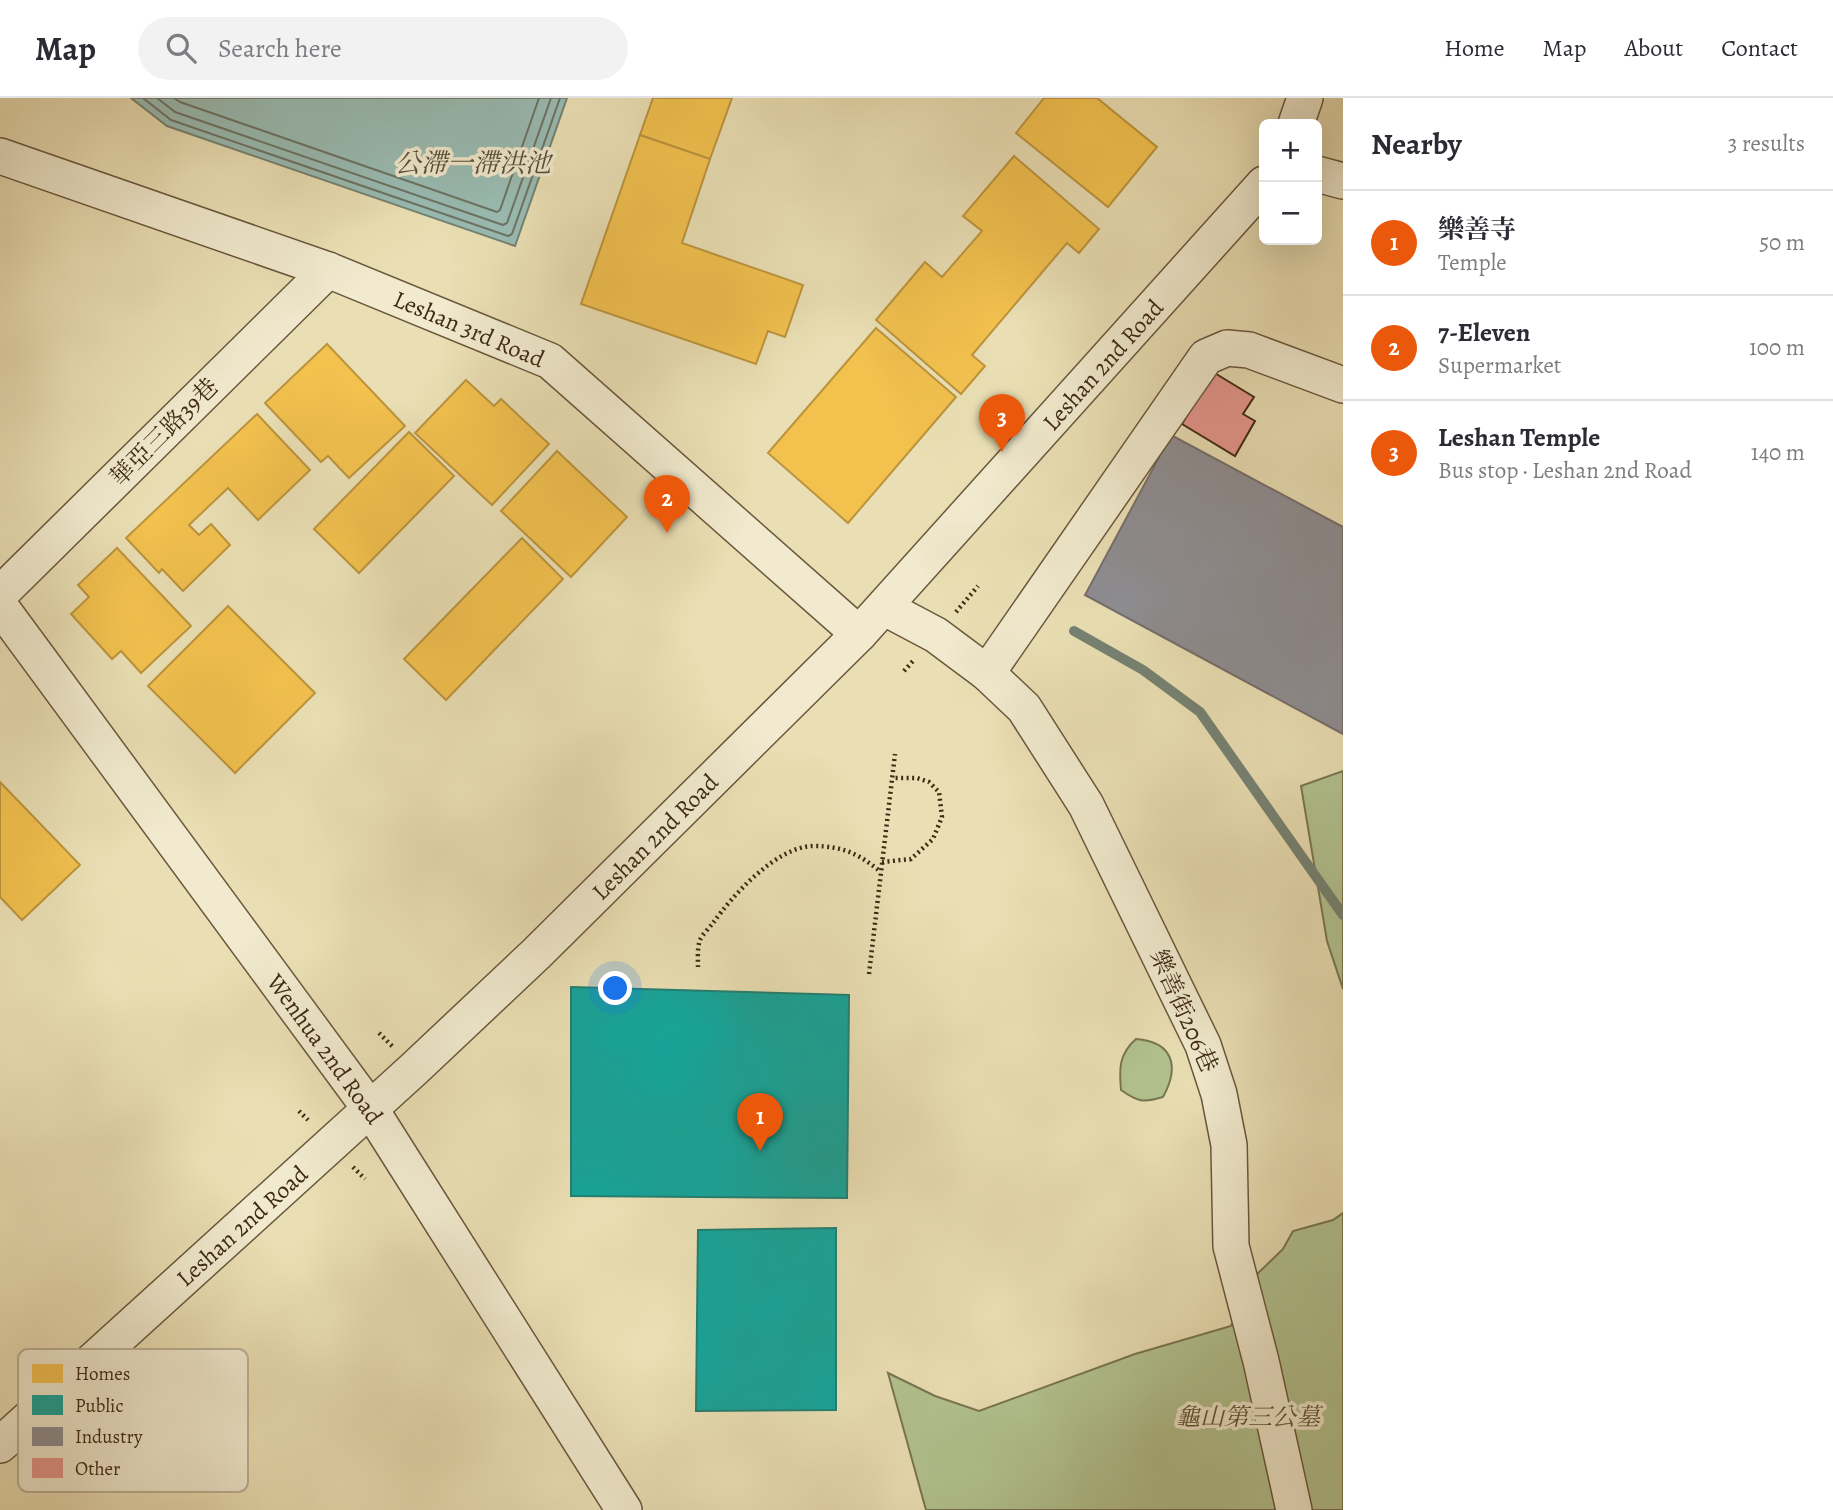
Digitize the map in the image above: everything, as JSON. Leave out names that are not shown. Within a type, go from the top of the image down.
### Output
[{"type":"street","points":[[1298,119],[1305,98]]},
{"type":"street","name":"Leshan 3rd Road","points":[[0,156],[328,270],[550,361],[859,634]]},
{"type":"street","points":[[1322,175],[1343,181]]},
{"type":"street","name":"Leshan 2nd Road","points":[[105,1349],[370,1110],[536,954],[885,608],[1259,190]]},
{"type":"street","name":"華亞三路39巷","points":[[0,594],[328,270]]},
{"type":"street","points":[[987,673],[1206,357],[1227,348],[1249,350],[1343,385]]},
{"type":"street","name":"Wenhua 2nd Road","points":[[0,606],[370,1110],[624,1510]]},
{"type":"street","name":"樂善街206巷","points":[[885,608],[936,635],[987,673],[1024,708],[1086,805],[1203,1045],[1219,1094],[1229,1145],[1231,1246],[1261,1361],[1294,1510]]},
{"type":"street","name":"Leshan 2nd Road","points":[[0,1444],[18,1428]]},
{"type":"path","points":[[869,974],[895,754]]},
{"type":"path","points":[[882,863],[911,859],[933,839],[942,817],[939,792],[929,782],[917,778],[893,778]]},
{"type":"path","points":[[698,967],[700,940],[728,901],[786,854],[810,846],[837,848],[861,855],[881,872]]},
{"type":"green space","points":[[1343,771],[1343,989],[1327,941],[1301,786]]},
{"type":"green space","points":[[1136,1039],[1158,1045],[1170,1058],[1171,1075],[1163,1097],[1141,1100],[1121,1090],[1121,1062],[1126,1050]]},
{"type":"green space","name":"龜山第三公墓","points":[[1343,1213],[1343,1510],[926,1510],[888,1373],[935,1396],[979,1411],[1135,1354],[1231,1326],[1251,1280],[1283,1249],[1293,1231],[1333,1220]]},
{"type":"water","name":"公滯一滯洪池","points":[[131,98],[567,98],[515,246],[167,126]]},
{"type":"building: Homes","points":[[653,98],[732,98],[710,159],[640,135]]},
{"type":"building: Homes","points":[[1044,98],[1097,98],[1157,147],[1108,207],[1016,133]]},
{"type":"building: Homes","points":[[640,135],[710,159],[682,243],[803,285],[785,337],[768,331],[756,364],[581,304]]},
{"type":"building: Homes","points":[[1014,156],[1099,229],[1079,253],[1067,243],[972,355],[985,366],[961,394],[876,320],[925,262],[942,277],[982,231],[963,216]]},
{"type":"building: Homes","points":[[876,328],[956,397],[848,523],[768,453]]},
{"type":"building: Homes","points":[[327,344],[405,426],[349,478],[328,456],[321,462],[265,403]]},
{"type":"building: Homes","points":[[466,380],[494,406],[501,399],[549,444],[492,505],[415,433]]},
{"type":"building: Homes","points":[[257,414],[310,470],[258,520],[228,488],[189,525],[199,535],[211,524],[230,545],[183,591],[162,569],[159,573],[126,538]]},
{"type":"building: Homes","points":[[409,432],[454,476],[359,573],[314,529]]},
{"type":"building: Homes","points":[[557,451],[627,517],[571,577],[501,511]]},
{"type":"building: Homes","points":[[522,538],[563,579],[446,700],[404,659]]},
{"type":"building: Homes","points":[[117,548],[191,626],[141,673],[121,651],[112,659],[71,614],[89,597],[78,585]]},
{"type":"building: Homes","points":[[228,606],[315,693],[235,773],[148,686]]},
{"type":"building: Homes","points":[[0,782],[80,865],[22,920],[0,897]]},
{"type":"building: Public","points":[[571,987],[849,995],[847,1198],[571,1196]]},
{"type":"building: Public","points":[[836,1228],[836,1410],[696,1411],[698,1230]]},
{"type":"building: Industry","points":[[1171,435],[1343,527],[1343,734],[1085,595]]},
{"type":"building: Other","points":[[1213,372],[1254,397],[1243,414],[1255,421],[1235,456],[1182,424]]},
{"type":"waterway","points":[[1074,631],[1143,670],[1200,712],[1343,915]]},
{"type":"place","name":"Leshan Temple","points":[[1002,452]]},
{"type":"place","name":"7-Eleven","points":[[667,533]]},
{"type":"place","name":"樂善寺","points":[[760,1151]]}]
